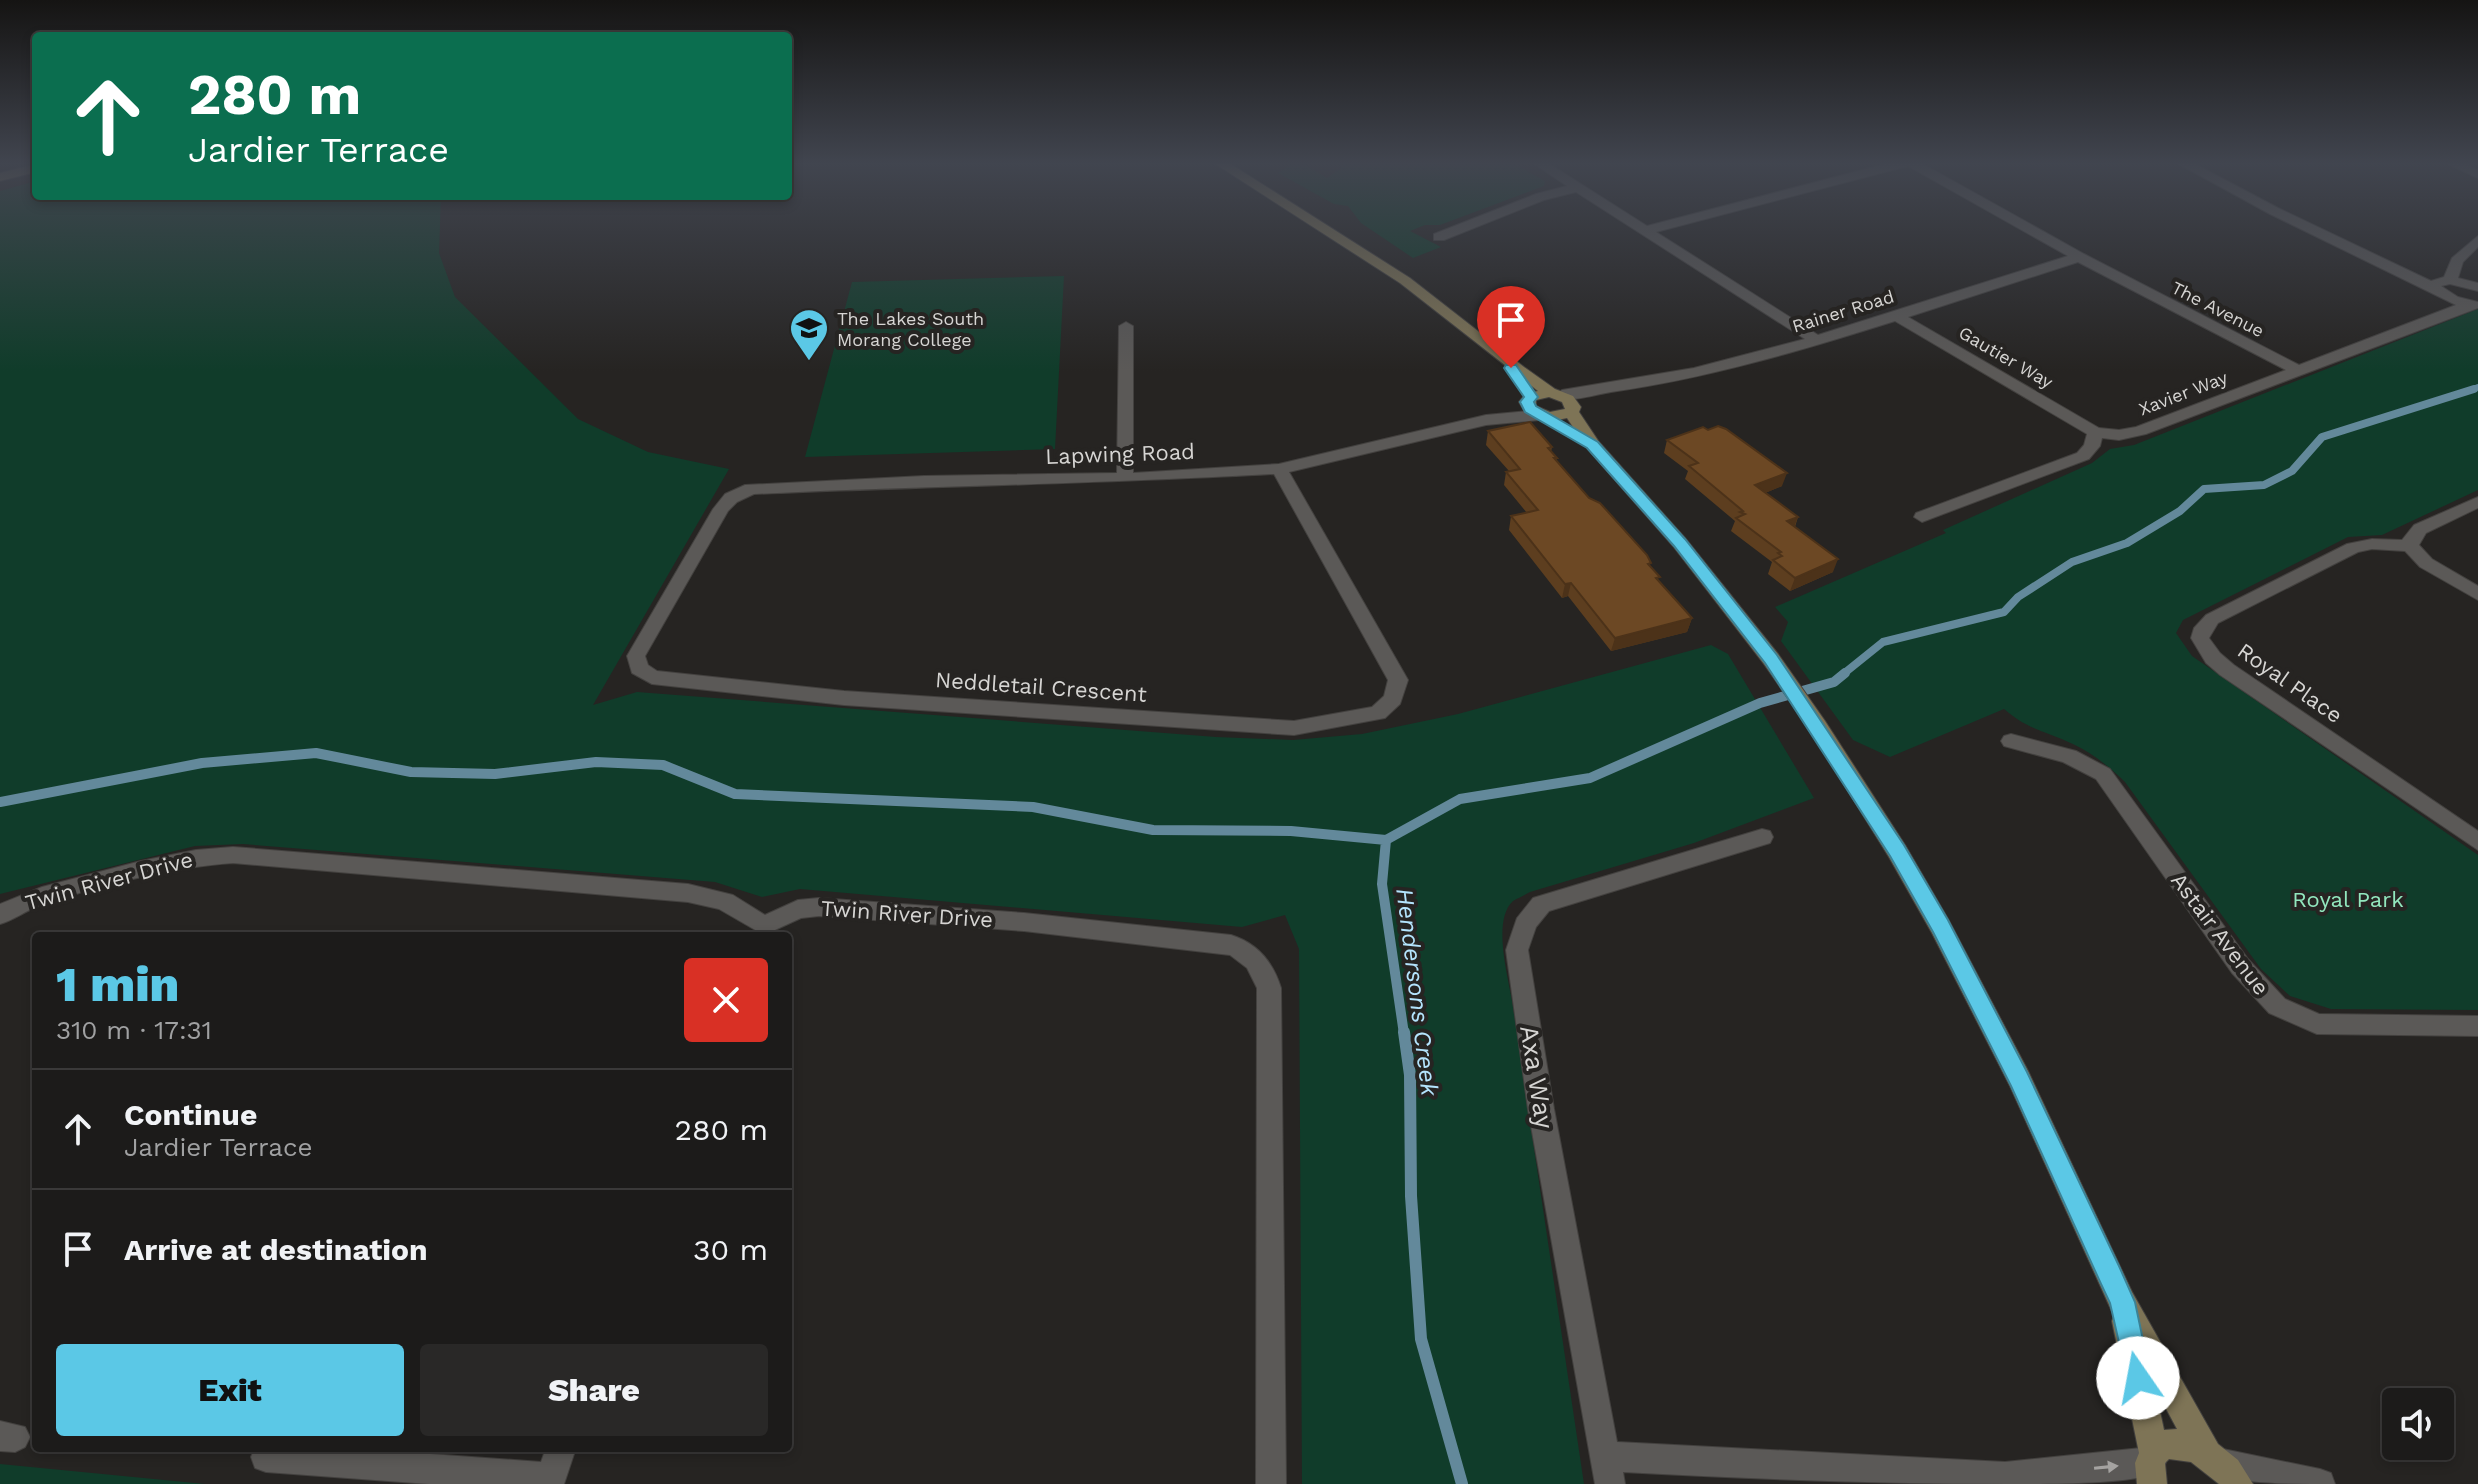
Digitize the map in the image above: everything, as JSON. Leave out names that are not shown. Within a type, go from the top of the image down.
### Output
[{"type":"street","points":[[1332,232],[1432,301],[1511,368],[1564,402],[1593,445],[1679,542],[1771,659],[1818,726],[1940,926],[2025,1092],[2122,1302],[2222,1466]]},
{"type":"street","points":[[1439,237],[1451,232]]},
{"type":"street","points":[[1651,232],[1819,342]]},
{"type":"street","name":"The Avenue","points":[[2035,232],[2298,370]]},
{"type":"street","points":[[2321,232],[2360,252],[2442,285],[2476,305]]},
{"type":"street","points":[[2442,285],[2476,276],[2473,244]]},
{"type":"street","points":[[2423,321],[2437,306],[2442,285],[2457,261],[2473,244]]},
{"type":"street","name":"Rainer Road","points":[[1564,402],[1819,342],[2079,257]]},
{"type":"street","name":"Xavier Way","points":[[2095,432],[2119,435],[2140,431],[2423,321],[2476,305]]},
{"type":"street","name":"Gautier Way","points":[[1897,316],[2095,432]]},
{"type":"street","points":[[1125,478],[1126,326]]},
{"type":"street","points":[[1511,368],[1529,399],[1530,409],[1593,445]]},
{"type":"street","points":[[1529,399],[1564,402]]},
{"type":"street","name":"Lapwing Road","points":[[1486,420],[1529,399]]},
{"type":"street","points":[[1544,416],[1564,402]]},
{"type":"street","name":"Lapwing Road","points":[[751,489],[924,481],[1125,478],[1279,469],[1486,420],[1544,416]]},
{"type":"street","points":[[1922,517],[2083,456],[2092,446],[2095,432]]},
{"type":"street","name":"Neddletail Crescent","points":[[751,489],[731,498],[721,509],[636,656],[639,668],[652,677],[844,698],[1294,728],[1378,713],[1393,699],[1398,680],[1279,469]]},
{"type":"street","points":[[2478,502],[2420,529],[2410,546],[2426,563],[2478,594]]},
{"type":"street","name":"Royal Place","points":[[2410,546],[2372,544],[2353,548],[2212,619],[2200,638],[2213,658],[2227,670],[2478,842]]},
{"type":"street","name":"Astair Avenue","points":[[2011,741],[2069,756],[2103,774],[2248,977],[2265,997],[2289,1014],[2317,1024],[2332,1025],[2478,1026]]},
{"type":"street","name":"Axa Way","points":[[1608,1470],[1541,1109],[1517,950],[1528,916],[1541,904],[1762,837]]},
{"type":"street","name":"Twin River Drive","points":[[0,915],[33,898],[163,863],[208,855],[233,855],[688,893],[725,901],[758,931],[798,909],[834,908],[1024,922],[1231,944],[1254,958],[1267,977],[1269,988],[1271,1484]]},
{"type":"street","points":[[2122,1302],[2152,1466]]},
{"type":"street","points":[[2152,1466],[2163,1445],[2176,1442],[2222,1466],[2320,1484]]},
{"type":"street","points":[[266,1457],[550,1481],[560,1452]]},
{"type":"street","points":[[1608,1470],[2005,1477],[2152,1466]]},
{"type":"street","points":[[2005,1477],[2035,1484]]},
{"type":"green space","points":[[0,232],[440,232],[439,253],[455,297],[578,419],[648,452],[729,469],[593,705],[637,692],[1216,737],[1293,740],[1362,734],[1458,714],[1711,645],[1728,654],[1814,798],[1694,843],[1530,892],[1513,901],[1503,921],[1505,963],[1584,1484],[1302,1484],[1299,949],[1285,915],[1242,927],[800,889],[762,897],[715,882],[243,844],[195,846],[0,894]]},
{"type":"green space","points":[[1375,232],[1412,232],[1441,247],[1413,258]]},
{"type":"green space","points":[[1064,276],[1055,449],[805,457],[852,282]]},
{"type":"green space","name":"Royal Park","points":[[2478,309],[2478,490],[2382,535],[2348,537],[2183,620],[2176,633],[2192,656],[2478,855],[2478,1010],[2331,1009],[2290,996],[2261,969],[2125,782],[2094,756],[2029,726],[2004,709],[1890,757],[1853,740],[1781,641],[1788,622],[1775,607],[1946,533],[1943,530],[2092,463],[2110,449],[2134,445]]},
{"type":"green space","points":[[0,1464],[205,1484],[0,1484]]},
{"type":"building","points":[[1530,422],[1552,447],[1548,448],[1557,458],[1554,458],[1589,498],[1600,503],[1647,555],[1651,563],[1648,564],[1660,577],[1656,578],[1692,618],[1615,638],[1571,583],[1565,584],[1511,516],[1538,510],[1506,472],[1520,469],[1488,431]]},
{"type":"building","points":[[1718,426],[1787,473],[1755,485],[1798,517],[1787,521],[1838,559],[1795,578],[1773,560],[1782,556],[1778,553],[1781,552],[1736,518],[1745,514],[1740,512],[1743,511],[1689,466],[1698,463],[1667,440],[1703,427],[1708,430]]},
{"type":"waterway","name":"Hendersons Creek","points":[[2469,390],[2478,387]]},
{"type":"waterway","name":"Hendersons Creek","points":[[2469,390],[2474,389]]},
{"type":"waterway","name":"Hendersons Creek","points":[[1842,675],[1883,642],[2004,612],[2018,597],[2072,562],[2127,543],[2180,511],[2204,489],[2264,485],[2292,471],[2322,437],[2469,390]]},
{"type":"waterway","name":"Hendersons Creek","points":[[1386,840],[1460,799],[1590,778],[1760,703],[1834,682],[1845,673]]},
{"type":"waterway","points":[[0,802],[202,763],[316,753],[411,772],[495,774],[596,762],[663,765],[735,794],[1033,807],[1153,830],[1291,831],[1386,840]]},
{"type":"waterway","name":"Hendersons Creek","points":[[1386,840],[1382,884],[1404,1034]]},
{"type":"waterway","name":"Hendersons Creek","points":[[1404,1032],[1410,1075],[1411,1196],[1421,1339],[1462,1484]]},
{"type":"place","name":"The Lakes South Morang College","points":[[809,362]]},
{"type":"route","points":[[1511,368],[1531,397],[1527,402],[1530,409],[1593,445],[1679,542],[1771,659],[1818,726],[1897,851],[1940,926],[2019,1079],[2110,1275],[2122,1302],[2138,1378]]}]
